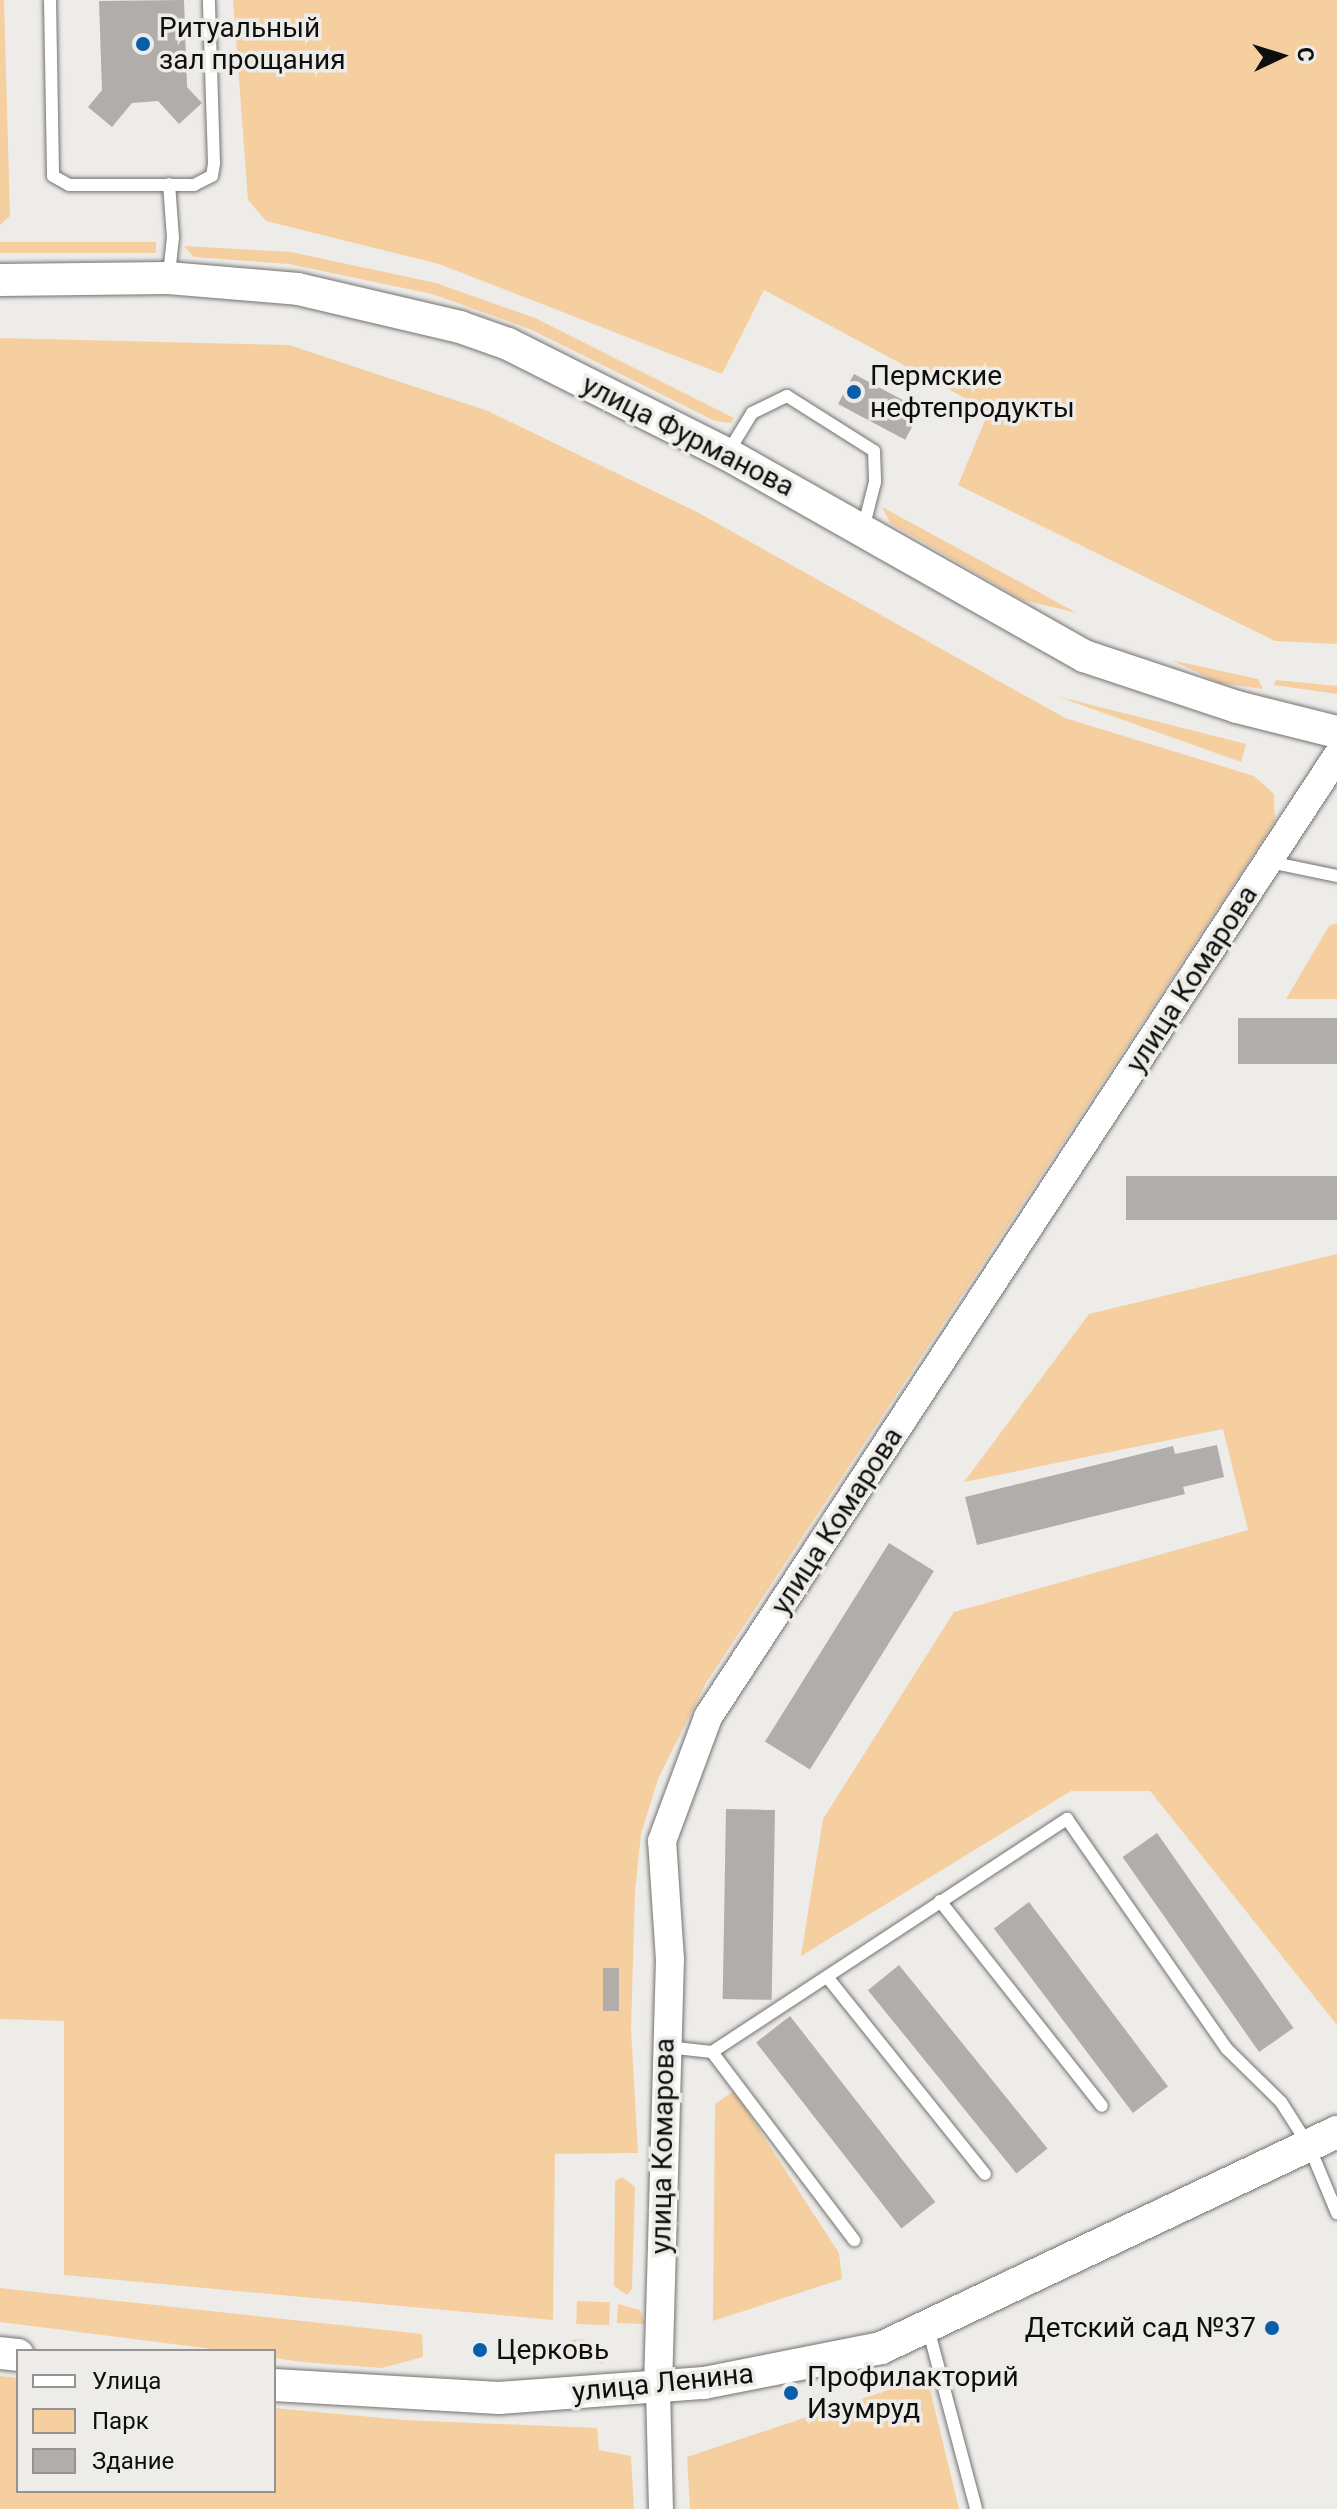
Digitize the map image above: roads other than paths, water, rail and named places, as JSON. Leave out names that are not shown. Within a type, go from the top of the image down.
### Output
[{"type":"main road","name":"улица Фурманова","points":[[0,280],[168,278],[298,289],[460,327],[508,344],[727,454],[1084,656],[1237,707],[1337,732]]},
{"type":"main road","name":"улица Ленина","points":[[276,2385],[499,2398],[658,2388],[881,2348],[1323,2139]]},
{"type":"street","name":"улица Комарова","points":[[658,2388],[664,2047],[670,1960],[662,1841],[708,1717],[1337,756]]},
{"type":"street","points":[[658,2388],[661,2509]]},
{"type":"lane","points":[[50,0],[53,176],[69,185],[194,185],[212,176],[209,0]]},
{"type":"lane","points":[[168,278],[173,238],[169,184]]},
{"type":"lane","points":[[727,454],[752,413],[787,396],[874,451],[875,482],[863,529]]},
{"type":"lane","points":[[1268,862],[1337,876]]},
{"type":"lane","points":[[664,2047],[712,2052],[1067,1819],[1227,2049],[1323,2139],[1337,2213]]},
{"type":"lane","points":[[940,1901],[1102,2106]]},
{"type":"lane","points":[[828,1978],[985,2174]]},
{"type":"lane","points":[[712,2052],[854,2240]]},
{"type":"lane","points":[[928,2328],[976,2509]]},
{"type":"place","name":"Ритуальный зал прощания","points":[[143,44]]},
{"type":"place","name":"Пермские нефтепродукты","points":[[854,392]]},
{"type":"place","name":"Детский сад №37","points":[[1272,2328]]},
{"type":"place","name":"Церковь","points":[[480,2350]]},
{"type":"place","name":"Профилакторий Изумруд","points":[[791,2393]]}]
